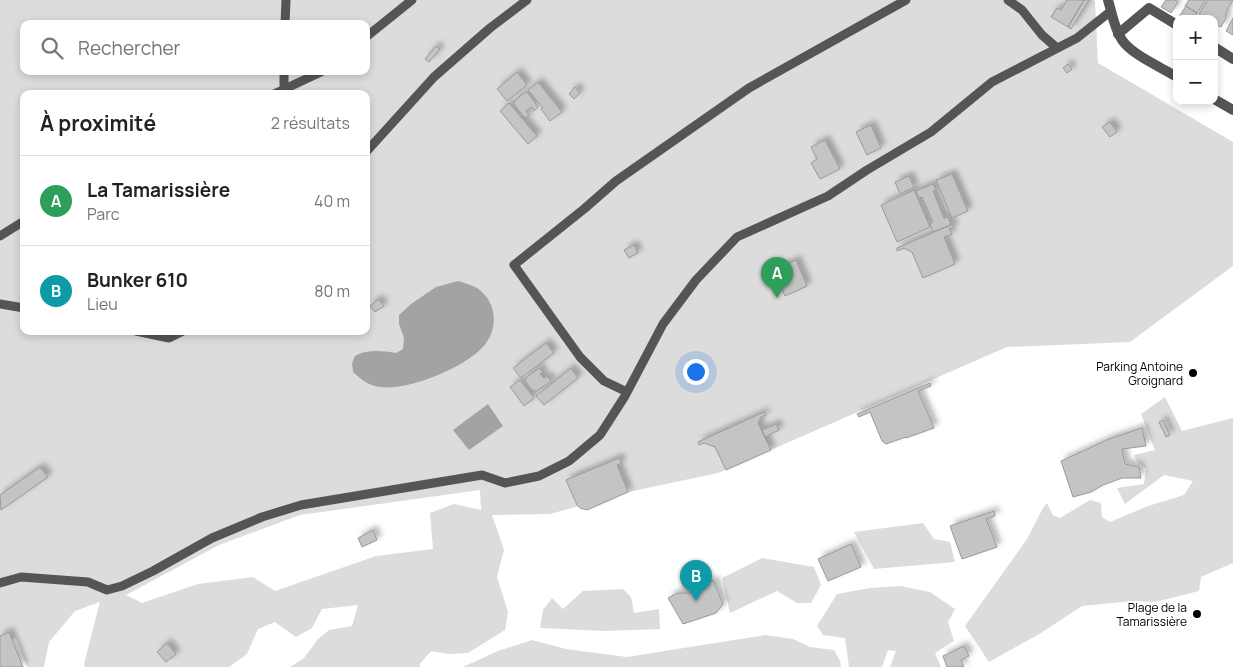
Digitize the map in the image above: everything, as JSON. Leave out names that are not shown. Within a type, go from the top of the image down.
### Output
[{"type":"street","points":[[1108,0],[1118,34],[1123,42],[1133,51],[1173,75]]},
{"type":"street","points":[[1118,34],[1148,8],[1173,23]]},
{"type":"street","points":[[1218,49],[1233,58]]},
{"type":"street","points":[[1218,101],[1233,110]]},
{"type":"lane","points":[[285,20],[286,0]]},
{"type":"lane","points":[[370,33],[412,0]]},
{"type":"lane","points":[[370,148],[434,77],[490,28],[527,0]]},
{"type":"lane","points":[[627,392],[604,381],[580,357],[514,264],[584,209],[616,181],[749,88],[906,0]]},
{"type":"lane","points":[[1008,0],[1022,10],[1042,35],[1057,48]]},
{"type":"lane","points":[[0,583],[21,577],[88,582],[107,590],[122,586],[212,538],[262,517],[301,505],[482,475],[505,482],[539,476],[568,461],[600,435],[627,392],[663,324],[696,280],[737,238],[828,196],[931,132],[992,82],[1076,38],[1111,11]]},
{"type":"lane","points":[[284,75],[284,89],[317,75]]},
{"type":"lane","points":[[0,236],[20,224]]},
{"type":"lane","points":[[0,304],[20,307]]},
{"type":"lane","points":[[155,335],[169,338],[175,335]]},
{"type":"shaded area","points":[[0,0],[1092,0],[1095,1],[1098,63],[1233,142],[1233,266],[1130,342],[1007,347],[718,473],[633,491],[550,514],[492,515],[504,550],[497,577],[508,612],[505,630],[468,653],[449,654],[431,651],[419,665],[421,667],[290,667],[304,658],[318,639],[329,630],[352,626],[358,605],[322,609],[312,628],[296,637],[275,622],[258,629],[247,654],[229,667],[85,667],[84,664],[100,602],[75,611],[49,642],[44,667],[27,667],[16,638],[0,645]],"holes":[[[480,490],[481,510],[454,504],[430,513],[433,549],[376,556],[275,591],[253,577],[198,584],[142,603],[126,595],[219,545],[300,515]]]},
{"type":"shaded area","points":[[458,281],[477,288],[484,294],[489,301],[494,317],[488,341],[473,356],[432,378],[401,386],[375,386],[353,372],[352,363],[355,356],[370,351],[396,353],[403,349],[404,338],[399,324],[399,315],[411,304],[436,287]]},
{"type":"shaded area","points":[[1165,397],[1182,431],[1233,418],[1233,563],[1201,577],[1199,591],[1155,602],[1134,601],[1082,606],[1041,633],[989,662],[965,626],[1027,539],[1047,503],[1053,515],[1060,518],[1090,500],[1101,503],[1102,517],[1110,522],[1148,506],[1184,495],[1193,481],[1164,475],[1125,504],[1117,488],[1144,484],[1146,469],[1136,460],[1134,455],[1155,450],[1141,414]]},
{"type":"shaded area","points":[[488,404],[503,426],[469,450],[453,430]]},
{"type":"shaded area","points":[[923,523],[934,539],[950,542],[955,562],[874,569],[854,532]]},
{"type":"shaded area","points":[[762,558],[814,567],[821,585],[811,603],[797,603],[777,591],[730,613],[722,578]]},
{"type":"shaded area","points":[[900,586],[930,592],[955,609],[948,622],[954,641],[935,653],[941,667],[890,667],[896,651],[888,650],[882,667],[849,667],[845,638],[823,635],[817,626],[837,594],[870,588]]},
{"type":"shaded area","points":[[623,589],[631,597],[634,613],[659,609],[660,629],[604,631],[540,628],[543,610],[552,598],[563,609],[583,591]]},
{"type":"shaded area","points":[[765,635],[793,639],[810,647],[834,650],[841,667],[463,667],[498,651],[532,640],[566,649],[627,657]]},
{"type":"building","points":[[1067,0],[1084,0],[1068,27],[1051,17],[1057,8],[1061,10]]},
{"type":"building","points":[[1084,0],[1089,0],[1071,29],[1068,27]]},
{"type":"building","points":[[1166,0],[1178,2],[1171,13],[1161,7]]},
{"type":"building","points":[[1189,0],[1206,0],[1197,13],[1185,6]]},
{"type":"building","points":[[1208,0],[1233,0],[1226,12],[1226,18],[1221,27],[1218,26],[1218,15],[1199,14]]},
{"type":"building","points":[[1186,6],[1197,13],[1196,15],[1180,15]]},
{"type":"building","points":[[1233,18],[1233,35],[1226,31]]},
{"type":"building","points":[[436,46],[440,49],[429,62],[425,59]]},
{"type":"building","points":[[1068,64],[1072,69],[1067,73],[1063,68]]},
{"type":"building","points":[[517,72],[527,85],[507,101],[497,89]]},
{"type":"building","points":[[538,82],[562,112],[550,121],[541,109],[543,108],[528,90]]},
{"type":"building","points":[[575,87],[580,93],[574,99],[569,94]]},
{"type":"building","points":[[524,93],[528,93],[538,107],[534,111],[532,107],[526,111],[529,115],[525,118],[514,104],[515,100]]},
{"type":"building","points":[[509,103],[537,136],[528,144],[500,111]]},
{"type":"building","points":[[1110,122],[1117,132],[1110,137],[1102,127]]},
{"type":"building","points":[[871,125],[881,148],[867,155],[856,132]]},
{"type":"building","points":[[825,140],[840,169],[820,179],[811,163],[817,159],[811,147]]},
{"type":"building","points":[[952,174],[968,211],[952,218],[936,180]]},
{"type":"building","points":[[909,176],[914,187],[900,194],[895,182]]},
{"type":"building","points":[[933,184],[936,190],[933,191],[944,218],[948,217],[951,225],[933,232],[930,224],[933,222],[922,197],[919,198],[916,191]]},
{"type":"building","points":[[914,190],[930,227],[897,242],[881,205]]},
{"type":"building","points":[[953,224],[954,227],[949,229],[952,234],[944,237],[955,264],[923,278],[912,252],[904,248],[897,251],[897,248]]},
{"type":"building","points":[[634,245],[638,253],[629,258],[624,250]]},
{"type":"building","points":[[796,260],[807,286],[785,296],[777,278],[772,276],[770,272]]},
{"type":"building","points":[[378,299],[384,306],[375,312],[370,306]]},
{"type":"building","points":[[546,343],[554,353],[521,378],[513,368]]},
{"type":"building","points":[[539,368],[543,372],[540,374],[544,378],[547,376],[551,381],[537,391],[533,391],[525,381],[527,377]]},
{"type":"building","points":[[571,368],[578,378],[544,405],[536,396]]},
{"type":"building","points":[[520,380],[534,398],[524,406],[510,387]]},
{"type":"building","points":[[930,383],[931,386],[918,391],[934,428],[886,444],[882,441],[870,412],[859,417],[857,414]]},
{"type":"building","points":[[764,412],[766,415],[761,417],[758,423],[771,450],[726,470],[715,447],[704,443],[699,445],[698,442]]},
{"type":"building","points":[[1163,420],[1170,435],[1166,437],[1159,422]]},
{"type":"building","points":[[776,424],[779,430],[765,437],[762,430]]},
{"type":"building","points":[[1142,428],[1146,446],[1122,449],[1125,464],[1139,467],[1141,478],[1122,478],[1091,492],[1073,497],[1061,461],[1109,439]]},
{"type":"building","points":[[619,458],[622,463],[617,465],[628,492],[587,510],[580,508],[566,480]]},
{"type":"building","points":[[40,467],[48,477],[1,510],[0,495]]},
{"type":"building","points":[[994,511],[995,516],[986,519],[997,547],[962,559],[950,526]]},
{"type":"building","points":[[373,530],[377,540],[362,547],[358,538]]},
{"type":"building","points":[[851,544],[861,567],[828,581],[818,559]]},
{"type":"building","points":[[713,580],[723,604],[716,613],[683,624],[668,598],[677,593],[693,593]]},
{"type":"building","points":[[9,632],[23,667],[0,667],[0,636]]},
{"type":"building","points":[[167,643],[176,654],[166,662],[157,652]]},
{"type":"building","points":[[964,646],[969,656],[961,660],[964,667],[947,667],[943,656]]},
{"type":"place","name":"La Tamarissière","points":[[777,298]]},
{"type":"place","name":"Parking Antoine Groignard","points":[[1193,373]]},
{"type":"place","name":"Bunker 610","points":[[696,601]]},
{"type":"place","name":"Plage de la Tamarissière","points":[[1197,614]]}]
